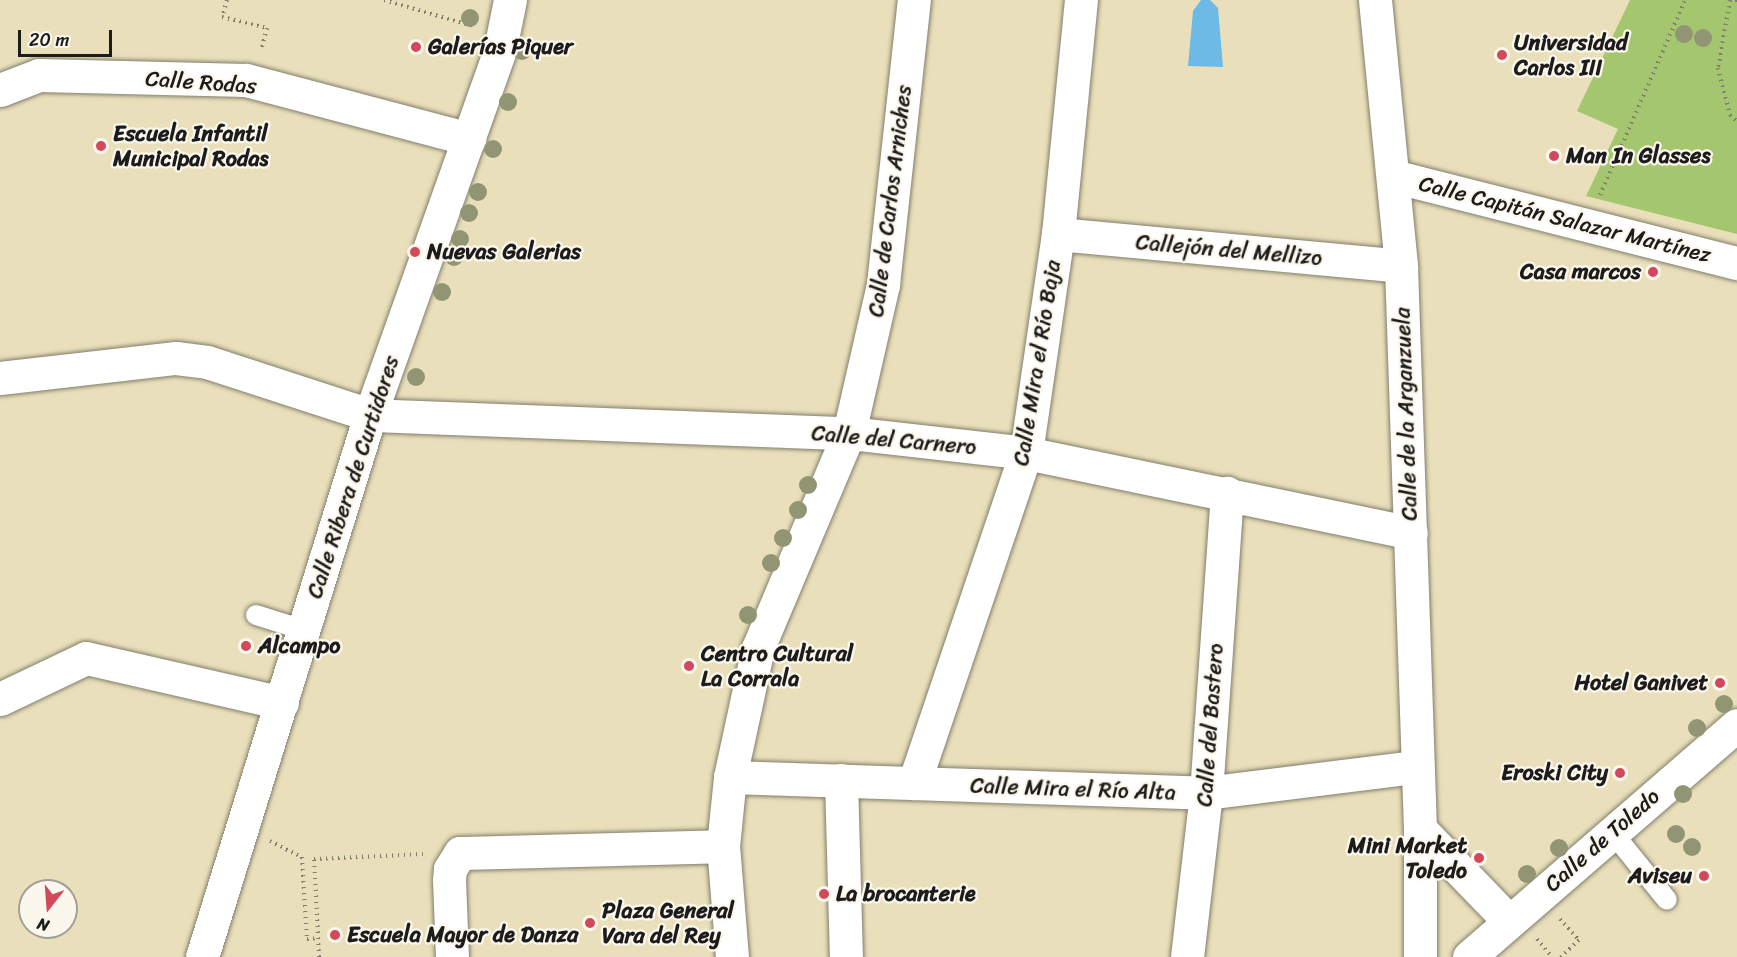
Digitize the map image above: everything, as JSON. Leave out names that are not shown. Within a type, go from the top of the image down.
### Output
[{"type":"street","name":"Calle Ribera de Curtidores","points":[[202,957],[370,415],[500,49],[510,0]]},
{"type":"street","name":"Calle de Carlos Arniches","points":[[723,846],[730,777],[758,648],[849,433],[883,284],[914,0]]},
{"type":"street","name":"Calle Mira el Río Baja","points":[[914,783],[1026,453],[1058,234],[1081,0]]},
{"type":"street","name":"Calle de la Arganzuela","points":[[1375,0],[1401,267],[1411,533],[1415,767],[1420,829],[1420,957]]},
{"type":"street","name":"Calle Rodas","points":[[0,90],[39,75],[246,80],[469,139]]},
{"type":"street","name":"Calle Capitán Salazar Martínez","points":[[1393,176],[1737,263]]},
{"type":"street","name":"Callejón del Mellizo","points":[[1058,234],[1401,267]]},
{"type":"street","name":"Calle del Carnero","points":[[0,378],[176,358],[207,362],[370,415],[849,433],[1026,453],[1411,533]]},
{"type":"street","name":"Calle del Bastero","points":[[1187,957],[1206,793],[1227,493]]},
{"type":"street","points":[[0,699],[86,658],[282,703]]},
{"type":"street","name":"Calle de Toledo","points":[[1469,957],[1508,920],[1737,725]]},
{"type":"street","name":"Calle Mira el Río Alta","points":[[730,777],[1206,793],[1415,767]]},
{"type":"street","points":[[841,780],[846,957]]},
{"type":"street","points":[[1420,829],[1508,920]]},
{"type":"street","points":[[452,957],[450,869],[460,853],[723,846],[732,957]]},
{"type":"lane","points":[[256,615],[304,630]]},
{"type":"lane","points":[[1612,832],[1667,900]]},
{"type":"path","points":[[227,0],[222,16],[267,28],[260,57]]},
{"type":"path","points":[[384,0],[441,15]]},
{"type":"path","points":[[1596,204],[1684,0]]},
{"type":"path","points":[[1730,0],[1718,68],[1730,116],[1737,122]]},
{"type":"path","points":[[242,828],[302,857],[307,939],[318,938]]},
{"type":"path","points":[[319,957],[314,859],[460,853]]},
{"type":"path","points":[[1561,957],[1579,940],[1559,918],[1568,910]]},
{"type":"green space","points":[[1630,0],[1737,0],[1737,234],[1586,196],[1618,129],[1577,111]]},
{"type":"water","points":[[1201,0],[1210,0],[1218,8],[1223,67],[1188,66],[1193,11]]},
{"type":"place","name":"Galerías Piquer","points":[[416,47]]},
{"type":"place","name":"Universidad Carlos III","points":[[1502,55]]},
{"type":"place","name":"Escuela Infantil Municipal Rodas","points":[[101,146]]},
{"type":"place","name":"Man In Glasses","points":[[1554,156]]},
{"type":"place","name":"Nuevas Galerias","points":[[415,252]]},
{"type":"place","name":"Casa marcos","points":[[1653,272]]},
{"type":"place","name":"Alcampo","points":[[246,646]]},
{"type":"place","name":"Centro Cultural La Corrala","points":[[689,666]]},
{"type":"place","name":"Hotel Ganivet","points":[[1720,683]]},
{"type":"place","name":"Eroski City","points":[[1620,773]]},
{"type":"place","name":"Mini Market Toledo","points":[[1479,858]]},
{"type":"place","name":"Aviseu","points":[[1704,876]]},
{"type":"place","name":"La brocanterie","points":[[824,894]]},
{"type":"place","name":"Plaza General Vara del Rey","points":[[590,923]]},
{"type":"place","name":"Escuela Mayor de Danza","points":[[335,935]]}]
